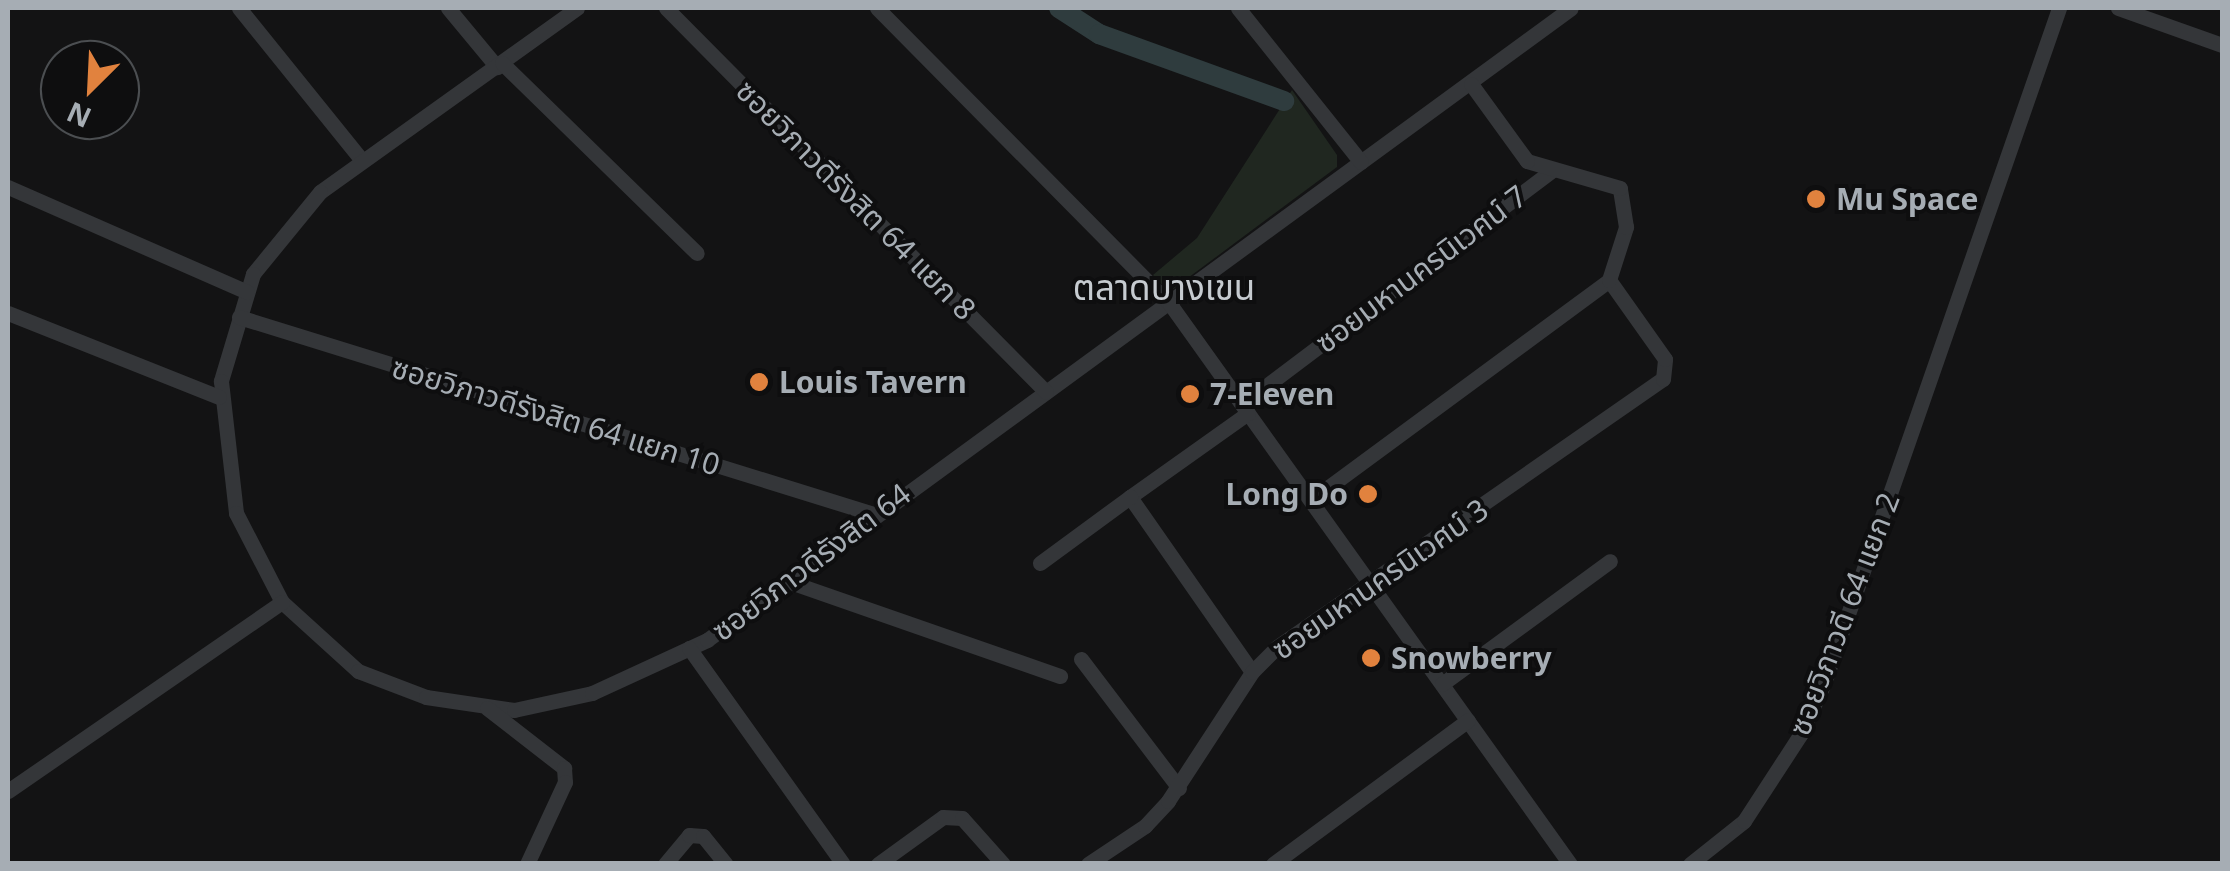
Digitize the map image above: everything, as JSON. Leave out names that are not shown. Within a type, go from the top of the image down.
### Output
[{"type":"street","points":[[239,8],[361,159]]},
{"type":"street","points":[[448,8],[500,65],[696,253]]},
{"type":"street","name":"ซอยวิภาวดีรังสิต 64","points":[[577,8],[320,192],[253,274],[219,398],[236,512],[282,602],[358,671],[426,697],[486,708],[514,710],[592,694],[689,648],[790,582],[874,514],[1170,304],[1571,8]]},
{"type":"street","name":"ซอยวิภาวดีรังสิต 64 แยก 8","points":[[666,8],[1046,392]]},
{"type":"street","points":[[877,8],[1170,304],[1570,864]]},
{"type":"street","points":[[1238,8],[1361,162]]},
{"type":"street","name":"ซอยวิภาวดี 64 แยก 2","points":[[1690,864],[1744,821],[1800,735],[1907,446],[2059,8]]},
{"type":"street","points":[[2118,8],[2222,44]]},
{"type":"street","points":[[1311,500],[1609,280],[1626,227],[1620,188],[1527,161],[1470,84]]},
{"type":"street","name":"ซอยมหานครนิเวศน์ 7","points":[[1040,563],[1552,170]]},
{"type":"street","points":[[8,186],[247,292]]},
{"type":"street","name":"ซอยมหานครนิเวศน์ 3","points":[[1088,864],[1145,826],[1179,788],[1252,672],[1329,609],[1372,586],[1667,371],[1609,280]]},
{"type":"street","points":[[8,314],[219,398]]},
{"type":"street","name":"ซอยวิภาวดีรังสิต 64 แยก 10","points":[[239,318],[874,514]]},
{"type":"street","points":[[1130,497],[1252,672]]},
{"type":"street","points":[[1442,684],[1610,562]]},
{"type":"street","points":[[790,582],[1060,676]]},
{"type":"street","points":[[8,791],[282,602]]},
{"type":"street","points":[[689,648],[843,864]]},
{"type":"street","points":[[1081,660],[1179,788]]},
{"type":"street","points":[[486,708],[564,768],[565,782],[527,864]]},
{"type":"street","points":[[1273,864],[1468,720]]},
{"type":"street","points":[[878,864],[943,817],[962,818],[1002,864]]},
{"type":"street","points":[[665,864],[689,835],[703,836],[726,864]]},
{"type":"shaded area","points":[[1292,90],[1337,155],[1337,167],[1169,292],[1153,275],[1197,238]]},
{"type":"waterway","points":[[1059,8],[1099,34],[1284,101]]},
{"type":"place","name":"Mu Space","points":[[1816,199]]},
{"type":"place","name":"Louis Tavern","points":[[759,382]]},
{"type":"place","name":"7-Eleven","points":[[1190,394]]},
{"type":"place","name":"Long Do","points":[[1368,494]]},
{"type":"place","name":"Snowberry","points":[[1371,658]]},
{"type":"district","name":"ตลาดบางเขน","points":[[1164,287]]}]
